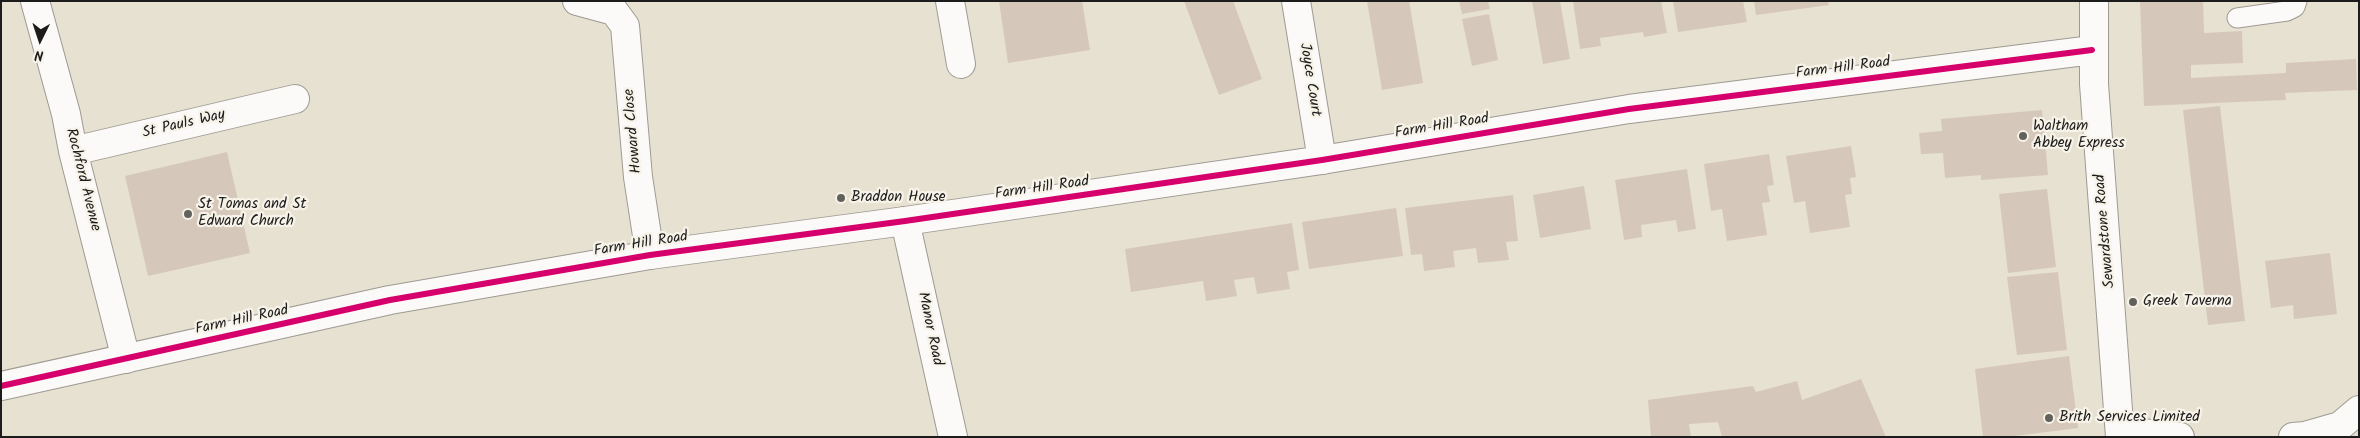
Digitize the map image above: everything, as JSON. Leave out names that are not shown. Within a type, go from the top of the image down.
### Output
[{"type":"street","name":"Rochford Avenue","points":[[35,1],[66,114],[73,151],[119,325],[126,359]]},
{"type":"street","name":"Howard Close","points":[[577,1],[619,6],[625,26],[638,177],[650,255]]},
{"type":"street","points":[[950,1],[961,64]]},
{"type":"street","name":"Joyce Court","points":[[1296,1],[1322,160]]},
{"type":"street","name":"Sewardstone Road","points":[[2094,1],[2092,50],[2121,434]]},
{"type":"street","name":"Farm Hill Road","points":[[1,386],[390,300],[650,255],[905,221],[1322,160],[1629,109],[2092,50]]},
{"type":"street","name":"St Pauls Way","points":[[73,151],[295,99]]},
{"type":"street","name":"Manor Road","points":[[905,221],[953,437]]},
{"type":"street","points":[[2293,437],[2305,436],[2347,424]]},
{"type":"street","points":[[2121,434],[2180,437]]},
{"type":"lane","points":[[2237,18],[2287,11],[2295,7],[2297,1]]},
{"type":"building","points":[[999,1],[1082,1],[1090,50],[1008,63]]},
{"type":"building","points":[[1184,1],[1233,1],[1262,79],[1219,95]]},
{"type":"building","points":[[1367,1],[1409,1],[1423,83],[1382,90]]},
{"type":"building","points":[[1459,1],[1488,1],[1490,9],[1462,14]]},
{"type":"building","points":[[1532,1],[1560,1],[1570,59],[1543,64]]},
{"type":"building","points":[[1573,1],[1661,1],[1667,33],[1644,37],[1643,32],[1600,38],[1601,46],[1580,49]]},
{"type":"building","points":[[1673,1],[1743,1],[1747,22],[1678,32]]},
{"type":"building","points":[[1754,1],[1828,1],[1829,5],[1756,15]]},
{"type":"building","points":[[2140,1],[2203,1],[2204,33],[2242,31],[2243,63],[2191,65],[2191,78],[2286,73],[2286,63],[2356,59],[2357,90],[2285,93],[2286,100],[2144,106]]},
{"type":"building","points":[[1489,14],[1498,60],[1472,66],[1462,19]]},
{"type":"building","points":[[2220,106],[2245,321],[2208,325],[2183,110]]},
{"type":"building","points":[[2042,110],[2048,175],[1981,180],[1981,175],[1945,178],[1943,153],[1921,154],[1919,133],[1942,131],[1941,119]]},
{"type":"building","points":[[1851,146],[1856,177],[1850,178],[1852,194],[1845,195],[1850,227],[1810,233],[1805,201],[1794,203],[1786,156]]},
{"type":"building","name":"St Tomas and St Edward Church","points":[[227,152],[250,253],[148,276],[125,176]]},
{"type":"building","points":[[1769,154],[1774,185],[1767,186],[1770,202],[1762,203],[1767,235],[1727,241],[1722,209],[1711,211],[1704,164]]},
{"type":"building","points":[[1687,169],[1696,229],[1678,232],[1676,220],[1641,225],[1642,237],[1624,240],[1615,180]]},
{"type":"building","points":[[1584,186],[1591,229],[1540,238],[1533,195]]},
{"type":"building","points":[[2047,189],[2056,267],[2008,273],[1999,194]]},
{"type":"building","points":[[1513,195],[1518,241],[1506,242],[1509,260],[1478,263],[1476,248],[1453,251],[1455,267],[1424,271],[1422,254],[1411,255],[1405,208]]},
{"type":"building","points":[[1396,208],[1403,256],[1309,269],[1302,222]]},
{"type":"building","points":[[1292,223],[1299,270],[1287,272],[1290,289],[1257,294],[1254,277],[1234,280],[1237,296],[1206,301],[1203,281],[1131,292],[1125,249]]},
{"type":"building","points":[[2330,253],[2337,314],[2294,319],[2293,305],[2271,308],[2265,261]]},
{"type":"building","points":[[2058,272],[2067,350],[2017,355],[2007,277]]},
{"type":"building","points":[[2069,356],[2078,428],[2007,437],[1983,437],[1975,369]]},
{"type":"building","points":[[1861,379],[1886,437],[1722,437],[1718,422],[1689,424],[1691,437],[1651,437],[1648,400],[1753,386],[1756,392],[1797,381],[1802,400]]},
{"type":"cycle path","points":[[1,386],[390,300],[650,255],[905,221],[1322,160],[1629,109],[2092,50]]},
{"type":"place","name":"Waltham Abbey Express","points":[[2023,136]]},
{"type":"place","name":"Braddon House","points":[[841,198]]},
{"type":"place","name":"St Tomas and St Edward Church","points":[[188,214]]},
{"type":"place","name":"Greek Taverna","points":[[2133,302]]},
{"type":"place","name":"Brith Services Limited","points":[[2049,418]]}]
